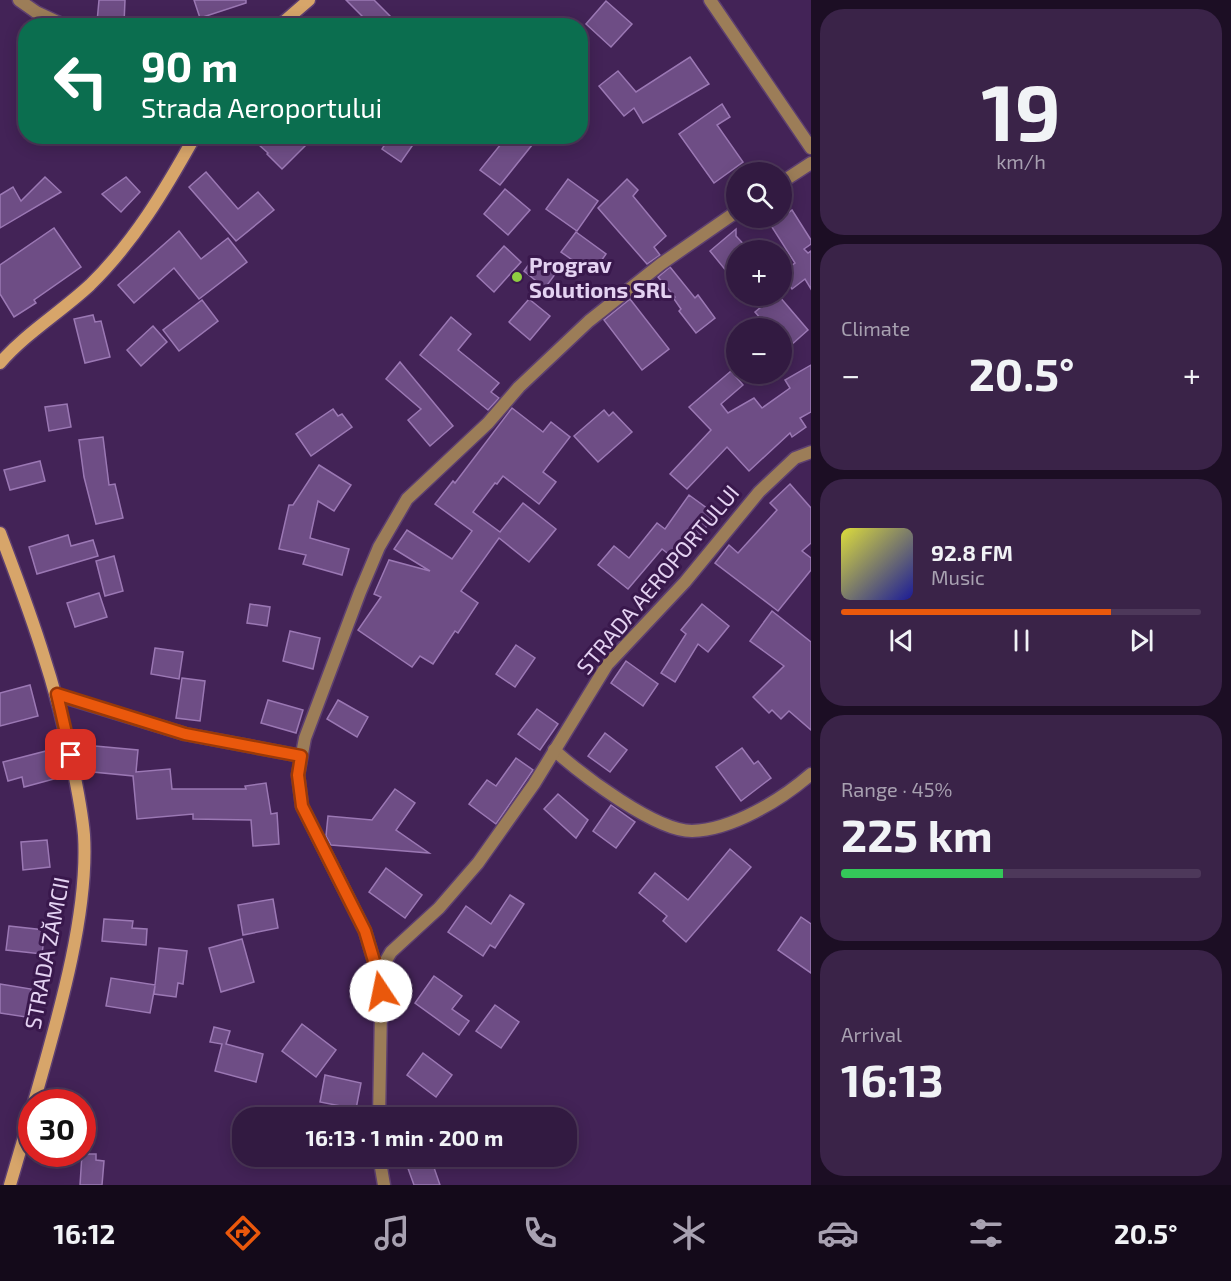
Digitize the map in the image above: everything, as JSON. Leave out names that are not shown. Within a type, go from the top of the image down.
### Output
[{"type":"main road","points":[[288,18],[309,0]]},
{"type":"main road","points":[[0,362],[89,286],[111,262],[163,195],[191,144]]},
{"type":"main road","name":"STRADA ZĂMCII","points":[[0,533],[57,694],[80,801],[84,836],[84,868],[73,951],[37,1089]]},
{"type":"main road","points":[[10,1185],[18,1158]]},
{"type":"street","points":[[19,0],[49,18]]},
{"type":"street","points":[[710,0],[811,148]]},
{"type":"street","points":[[792,175],[811,163]]},
{"type":"street","points":[[379,1107],[380,971],[374,961],[365,931],[302,806],[298,775],[305,738],[360,592],[379,547],[407,498],[488,423],[519,387],[589,321],[661,264],[726,219]]},
{"type":"street","name":"STRADA AEROPORTULUI","points":[[380,971],[391,952],[439,908],[478,863],[534,784],[592,687],[624,644],[685,582],[759,492],[795,458],[811,452]]},
{"type":"street","points":[[57,694],[185,734],[301,756]]},
{"type":"street","points":[[554,750],[592,782],[632,807],[672,828],[691,831],[718,827],[746,816],[794,789],[811,774]]},
{"type":"street","points":[[381,1167],[384,1185]]},
{"type":"building","points":[[99,0],[125,0],[124,18],[97,18]]},
{"type":"building","points":[[194,0],[246,0],[246,3],[200,18]]},
{"type":"building","points":[[346,0],[374,0],[392,18],[364,18]]},
{"type":"building","points":[[606,1],[632,24],[611,47],[588,26],[588,22]]},
{"type":"building","points":[[690,57],[709,84],[643,123],[634,108],[624,116],[599,86],[618,71],[636,92]]},
{"type":"building","points":[[722,104],[730,117],[717,125],[743,162],[726,162],[726,174],[714,183],[679,134]]},
{"type":"building","points":[[258,144],[307,144],[282,169]]},
{"type":"building","points":[[385,144],[413,144],[401,162],[382,149]]},
{"type":"building","points":[[501,144],[532,145],[500,185],[480,170]]},
{"type":"building","points":[[206,172],[238,209],[258,192],[274,210],[236,241],[189,187]]},
{"type":"building","points":[[45,177],[61,192],[0,228],[0,195],[13,187],[21,201]]},
{"type":"building","points":[[126,177],[140,192],[121,212],[102,194]]},
{"type":"building","points":[[568,179],[598,201],[577,231],[546,209]]},
{"type":"building","points":[[627,179],[638,190],[633,196],[666,236],[654,247],[660,255],[647,264],[598,208]]},
{"type":"building","points":[[505,189],[530,210],[508,235],[484,214]]},
{"type":"building","points":[[792,210],[811,240],[811,244],[804,249],[808,253],[811,251],[811,289],[805,279],[792,289],[792,265],[795,263],[792,258],[792,240],[780,240],[773,228],[792,228]]},
{"type":"building","points":[[54,228],[81,267],[34,300],[36,303],[14,317],[0,294],[0,265]]},
{"type":"building","points":[[736,229],[736,236],[740,240],[726,240],[726,271],[710,251]]},
{"type":"building","points":[[179,231],[201,259],[228,238],[247,262],[199,299],[174,268],[134,303],[118,285]]},
{"type":"building","points":[[576,232],[606,254],[592,274],[561,252]]},
{"type":"building","points":[[504,246],[521,262],[494,292],[477,276]]},
{"type":"building","points":[[535,256],[556,273],[545,288],[524,271]]},
{"type":"building","points":[[670,267],[695,298],[698,295],[715,318],[696,333],[679,311],[681,309],[675,297],[658,277]]},
{"type":"building","points":[[529,299],[550,316],[530,340],[509,322]]},
{"type":"building","points":[[630,299],[669,349],[642,370],[604,320]]},
{"type":"building","points":[[202,300],[218,321],[179,351],[163,330]]},
{"type":"building","points":[[762,306],[788,306],[808,330],[792,344],[792,318],[760,318],[755,312]]},
{"type":"building","points":[[93,315],[95,322],[101,321],[110,357],[85,363],[74,319]]},
{"type":"building","points":[[451,317],[471,334],[458,350],[499,383],[491,392],[499,398],[488,410],[420,355]]},
{"type":"building","points":[[153,326],[167,342],[141,366],[127,350]]},
{"type":"building","points":[[400,362],[453,426],[430,446],[408,420],[421,409],[386,379]]},
{"type":"building","points":[[811,365],[811,412],[800,418],[806,427],[792,437],[790,433],[749,471],[727,447],[687,489],[670,474],[711,430],[689,407],[726,375],[726,384],[743,385],[721,404],[728,413],[754,398],[762,408],[790,388],[788,384],[792,384],[792,376]]},
{"type":"building","points":[[67,404],[71,427],[49,431],[45,407]]},
{"type":"building","points":[[512,408],[543,432],[551,422],[570,437],[543,472],[556,482],[539,504],[503,476],[473,512],[500,532],[523,503],[556,529],[529,562],[499,538],[461,591],[478,603],[458,633],[455,631],[433,664],[420,656],[412,667],[358,630],[381,597],[374,594],[389,560],[430,571],[394,549],[407,530],[452,559],[472,531],[435,504],[453,481],[455,483]]},
{"type":"building","points":[[333,409],[338,416],[342,414],[352,427],[311,456],[296,434]]},
{"type":"building","points":[[604,410],[609,416],[613,412],[632,432],[598,462],[574,436]]},
{"type":"building","points":[[103,437],[109,485],[115,484],[123,518],[96,524],[84,477],[79,440]]},
{"type":"building","points":[[40,461],[45,481],[10,490],[4,470]]},
{"type":"building","points":[[319,465],[351,485],[334,511],[318,501],[310,538],[349,549],[342,575],[303,564],[306,555],[279,549],[289,505],[293,505]]},
{"type":"building","points":[[790,484],[811,508],[811,543],[802,551],[811,558],[811,570],[778,611],[715,563],[729,545],[738,553],[777,510],[770,503]]},
{"type":"building","points":[[689,495],[715,514],[697,540],[688,534],[671,556],[662,549],[628,589],[598,565],[614,546],[629,558],[657,523],[665,529]]},
{"type":"building","points":[[68,535],[71,546],[93,540],[98,556],[37,574],[29,547]]},
{"type":"building","points":[[114,556],[123,591],[105,596],[96,561]]},
{"type":"building","points":[[99,593],[107,617],[75,627],[67,603]]},
{"type":"building","points":[[250,604],[270,607],[267,626],[247,623]]},
{"type":"building","points":[[702,604],[729,626],[708,652],[698,644],[675,682],[661,673],[686,634],[681,630]]},
{"type":"building","points":[[772,611],[811,642],[811,730],[789,711],[781,719],[772,710],[769,713],[753,697],[784,666],[750,641]]},
{"type":"building","points":[[290,631],[320,638],[313,669],[283,661]]},
{"type":"building","points":[[516,645],[535,658],[515,687],[496,674]]},
{"type":"building","points":[[155,648],[183,652],[179,679],[151,674]]},
{"type":"building","points":[[626,661],[658,684],[643,706],[611,683]]},
{"type":"building","points":[[182,678],[205,681],[200,721],[176,718]]},
{"type":"building","points":[[30,685],[38,716],[0,726],[0,693]]},
{"type":"building","points":[[268,700],[303,710],[296,733],[261,723]]},
{"type":"building","points":[[338,700],[368,717],[357,737],[327,719]]},
{"type":"building","points":[[537,709],[558,724],[540,750],[518,734]]},
{"type":"building","points":[[605,733],[627,750],[610,772],[588,756]]},
{"type":"building","points":[[95,746],[138,750],[136,772],[170,769],[172,789],[246,789],[245,786],[266,783],[271,814],[277,813],[279,844],[253,846],[251,820],[193,819],[193,814],[137,819],[133,776],[93,772]]},
{"type":"building","points":[[742,748],[754,764],[758,761],[771,778],[741,801],[716,767]]},
{"type":"building","points":[[46,751],[54,779],[24,787],[22,777],[8,781],[3,762]]},
{"type":"building","points":[[516,758],[533,770],[496,824],[469,804],[487,780],[496,786]]},
{"type":"building","points":[[395,789],[415,803],[396,830],[429,853],[331,845],[326,836],[328,816],[372,820]]},
{"type":"building","points":[[558,794],[588,820],[576,838],[544,809]]},
{"type":"building","points":[[611,805],[635,822],[616,848],[593,831]]},
{"type":"building","points":[[47,840],[50,867],[23,870],[21,842]]},
{"type":"building","points":[[730,849],[751,867],[686,942],[663,921],[667,916],[639,893],[655,873],[688,900]]},
{"type":"building","points":[[386,868],[422,895],[405,918],[369,892]]},
{"type":"building","points":[[510,895],[524,904],[495,948],[490,945],[483,956],[448,932],[466,906],[491,924]]},
{"type":"building","points":[[273,899],[278,928],[243,935],[238,905]]},
{"type":"building","points":[[801,917],[811,924],[811,973],[778,950]]},
{"type":"building","points":[[104,919],[133,921],[132,928],[147,929],[146,945],[102,941]]},
{"type":"building","points":[[9,926],[45,930],[42,954],[6,950]]},
{"type":"building","points":[[242,939],[254,982],[221,992],[209,948]]},
{"type":"building","points":[[159,948],[187,951],[183,984],[178,983],[176,997],[154,994],[155,986],[150,1013],[106,1006],[111,978],[155,985]]},
{"type":"building","points":[[434,976],[462,996],[452,1009],[469,1021],[459,1035],[415,1003]]},
{"type":"building","points":[[0,984],[31,989],[26,1017],[0,1013]]},
{"type":"building","points":[[495,1005],[519,1022],[501,1048],[476,1031]]},
{"type":"building","points":[[302,1024],[336,1050],[316,1077],[282,1051]]},
{"type":"building","points":[[214,1027],[230,1031],[226,1044],[263,1054],[256,1082],[215,1071],[222,1044],[210,1042]]},
{"type":"building","points":[[423,1053],[452,1075],[436,1097],[407,1075]]},
{"type":"building","points":[[325,1075],[361,1083],[356,1107],[320,1102]]},
{"type":"building","points":[[96,1160],[104,1161],[102,1185],[80,1185],[81,1167],[96,1167]]},
{"type":"building","points":[[408,1167],[434,1167],[440,1185],[414,1185]]},
{"type":"place","name":"Prograv Solutions SRL","points":[[517,277]]},
{"type":"route","points":[[71,755],[57,694],[185,734],[301,756],[298,775],[302,806],[365,931],[374,961],[380,971],[381,991]]}]
